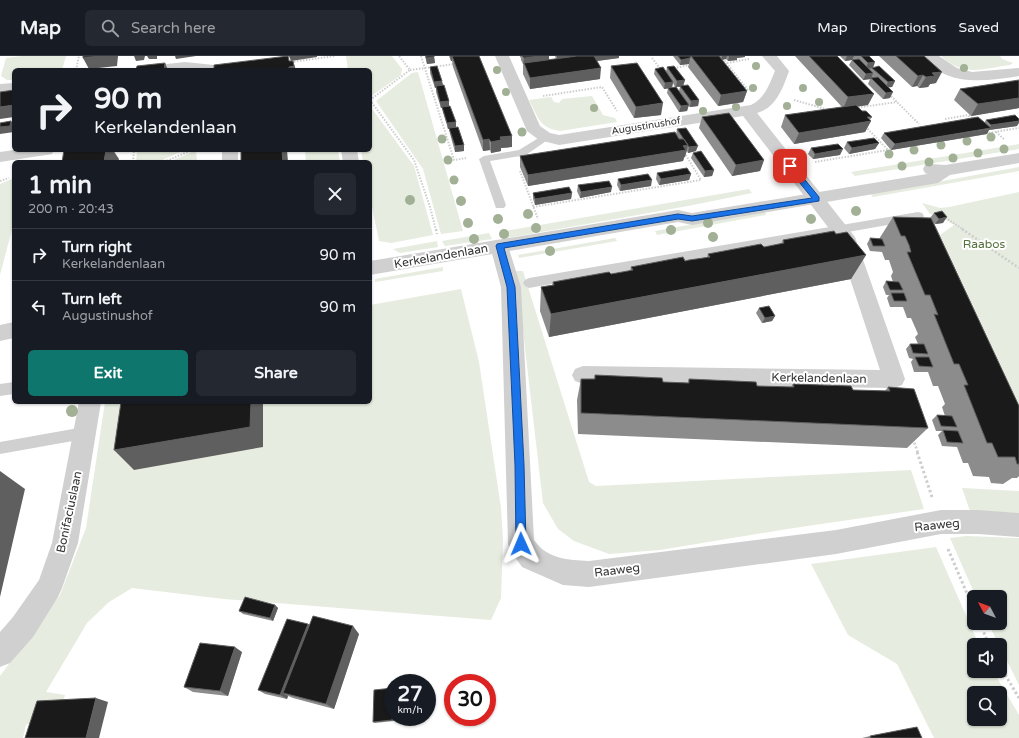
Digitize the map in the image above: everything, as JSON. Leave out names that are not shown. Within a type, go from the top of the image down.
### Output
[{"type":"street","points":[[502,56],[533,128],[545,137]]},
{"type":"street","points":[[770,56],[782,71],[772,93],[754,108],[790,166],[812,193]]},
{"type":"street","points":[[930,56],[950,72],[968,77],[981,77],[1019,72]]},
{"type":"street","points":[[167,68],[212,66]]},
{"type":"street","points":[[0,88],[12,87]]},
{"type":"street","name":"Augustinushof","points":[[545,137],[558,140],[754,108]]},
{"type":"street","points":[[0,157],[33,152]]},
{"type":"street","name":"Kerkelandenlaan","points":[[372,269],[678,216],[692,219],[812,193],[932,179],[945,170],[1019,158]]},
{"type":"street","name":"Kerkelandenlaan","points":[[583,375],[894,379],[846,236],[812,193]]},
{"type":"street","name":"Raaweg","points":[[500,246],[511,287],[520,465],[521,544],[530,558],[564,572],[588,574],[836,542],[941,522],[978,522],[1019,525]]},
{"type":"street","points":[[0,332],[12,330]]},
{"type":"street","name":"Bonifaciuslaan","points":[[0,653],[23,627],[49,588],[65,543],[90,404]]},
{"type":"lane","points":[[500,205],[484,159],[522,153],[545,137]]},
{"type":"lane","points":[[529,283],[918,216]]},
{"type":"lane","points":[[0,390],[12,388]]},
{"type":"lane","points":[[0,448],[84,434]]},
{"type":"path","points":[[76,68],[79,56]]},
{"type":"path","points":[[286,62],[334,56]]},
{"type":"path","points":[[399,56],[410,70]]},
{"type":"path","points":[[421,56],[454,160],[483,155],[484,159]]},
{"type":"path","points":[[652,58],[664,76]]},
{"type":"path","points":[[717,62],[724,60],[754,108]]},
{"type":"path","points":[[372,99],[410,70],[456,64]]},
{"type":"path","points":[[660,70],[697,64]]},
{"type":"path","points":[[521,99],[602,87],[628,129]]},
{"type":"path","points":[[772,93],[834,111]]},
{"type":"path","points":[[888,93],[919,124]]},
{"type":"path","points":[[850,109],[897,102]]},
{"type":"path","points":[[372,103],[414,160],[430,207],[438,238]]},
{"type":"path","points":[[873,105],[876,108]]},
{"type":"path","points":[[945,119],[968,116],[978,124]]},
{"type":"path","points":[[533,207],[701,180],[666,123]]},
{"type":"path","points":[[790,166],[888,150],[864,124]]},
{"type":"path","points":[[983,128],[988,133],[1019,128]]},
{"type":"path","points":[[996,132],[1008,143]]},
{"type":"path","points":[[169,160],[187,152]]},
{"type":"path","points":[[514,154],[538,221]]},
{"type":"path","points":[[941,215],[1019,268]]},
{"type":"path","points":[[1007,678],[1019,698]]},
{"type":"green space","points":[[22,56],[66,56],[63,68],[12,68],[12,80],[7,80],[1,76],[6,58]]},
{"type":"green space","points":[[346,56],[392,56],[402,69],[401,75],[372,96],[372,68],[348,68]]},
{"type":"green space","points":[[941,56],[1000,56],[1002,59],[1013,63],[1010,65],[973,70],[957,67],[949,63]]},
{"type":"green space","points":[[418,72],[463,231],[441,234],[423,169],[376,101],[412,73]]},
{"type":"green space","points":[[592,96],[603,115],[615,118],[617,122],[560,131],[553,130],[540,121],[529,100],[551,97],[554,102],[559,103],[562,99]]},
{"type":"green space","points":[[372,109],[414,166],[433,235],[391,243],[379,241],[372,207],[372,160],[363,160],[361,152],[372,152]]},
{"type":"green space","points":[[1019,144],[1019,149],[855,176],[851,172]]},
{"type":"green space","points":[[137,152],[180,152],[162,160],[136,160]]},
{"type":"green space","points":[[192,152],[196,152],[197,160],[174,160]]},
{"type":"green space","points":[[305,152],[338,152],[340,160],[306,160]]},
{"type":"green space","points":[[1019,167],[1019,171],[873,197],[871,194]]},
{"type":"green space","points":[[12,179],[12,230],[0,275],[0,184]]},
{"type":"green space","points":[[749,189],[752,193],[688,206],[502,239],[500,232]]},
{"type":"green space","name":"Raabos","points":[[1019,192],[1019,405],[940,235],[954,225],[940,216],[930,214],[922,203],[940,208],[949,207]]},
{"type":"green space","points":[[765,211],[766,215],[657,235],[655,231]]},
{"type":"green space","points":[[489,233],[492,239],[445,246],[442,241]]},
{"type":"green space","points":[[615,238],[617,241],[519,258],[518,255]]},
{"type":"green space","points":[[437,241],[438,247],[400,253],[393,249]]},
{"type":"green space","points":[[443,267],[443,271],[375,282],[375,279]]},
{"type":"green space","points":[[516,271],[523,271],[589,482],[596,486],[911,470],[924,509],[787,529],[660,550],[609,554],[574,541],[558,529],[543,503]]},
{"type":"green space","points":[[461,289],[479,362],[501,508],[503,540],[501,598],[491,620],[224,599],[132,588],[109,602],[87,623],[46,692],[65,695],[61,708],[26,725],[23,738],[0,738],[0,676],[60,595],[86,528],[105,404],[372,404],[372,305]]},
{"type":"green space","points":[[962,488],[1019,491],[1019,516],[971,514]]},
{"type":"green space","points":[[966,536],[1019,538],[1019,685],[1007,661],[1007,638],[996,638],[992,630],[1007,630],[1007,590],[973,590],[950,538]]},
{"type":"green space","points":[[936,547],[967,618],[967,630],[972,630],[976,638],[967,638],[967,678],[997,678],[1002,686],[967,686],[967,726],[1007,726],[1007,695],[1019,715],[1019,738],[934,738],[897,664],[848,635],[811,564]]},
{"type":"building","points":[[83,56],[100,56],[83,58]]},
{"type":"building","points":[[288,56],[289,61],[293,61],[294,66],[289,68],[214,68],[214,65]]},
{"type":"building","points":[[426,56],[434,56],[434,57],[426,58]]},
{"type":"building","points":[[452,56],[479,56],[512,136],[500,137],[501,140],[491,142],[489,139],[483,140]]},
{"type":"building","points":[[522,56],[540,56],[524,58]]},
{"type":"building","points":[[577,56],[594,56],[601,68],[530,78],[524,63]]},
{"type":"building","points":[[678,56],[691,56],[690,58],[681,60]]},
{"type":"building","points":[[691,56],[719,56],[747,91],[721,95]]},
{"type":"building","points":[[809,56],[837,56],[874,94],[848,97]]},
{"type":"building","points":[[861,56],[869,56],[875,62],[868,63]]},
{"type":"building","points":[[896,56],[924,56],[942,72],[932,73],[935,76],[918,76]]},
{"type":"building","points":[[859,59],[873,73],[866,74],[852,60]]},
{"type":"building","points":[[165,63],[164,68],[136,68],[137,66]]},
{"type":"building","points":[[637,63],[663,103],[636,107],[611,66]]},
{"type":"building","points":[[437,66],[442,81],[434,82],[430,67]]},
{"type":"building","points":[[674,66],[685,80],[677,81],[667,67]]},
{"type":"building","points":[[879,66],[895,81],[888,82],[872,68]]},
{"type":"building","points":[[663,67],[673,82],[665,83],[655,69]]},
{"type":"building","points":[[878,77],[893,92],[886,93],[871,78]]},
{"type":"building","points":[[1019,80],[1019,98],[978,104],[960,89]]},
{"type":"building","points":[[444,85],[449,101],[440,102],[436,86]]},
{"type":"building","points":[[688,85],[699,100],[691,101],[680,86]]},
{"type":"building","points":[[676,87],[689,105],[681,106],[668,88]]},
{"type":"building","points":[[12,90],[12,105],[0,107],[0,92]]},
{"type":"building","points":[[856,105],[872,117],[867,117],[871,121],[799,133],[785,115]]},
{"type":"building","points":[[450,106],[456,122],[447,123],[442,107]]},
{"type":"building","points":[[729,113],[764,160],[736,165],[702,117]]},
{"type":"building","points":[[1015,115],[1019,121],[991,125],[986,120]]},
{"type":"building","points":[[978,117],[991,128],[895,144],[884,133]]},
{"type":"building","points":[[11,121],[10,126],[0,127],[0,123]]},
{"type":"building","points":[[458,127],[464,145],[455,146],[449,128]]},
{"type":"building","points":[[686,128],[698,146],[689,147],[677,129]]},
{"type":"building","points":[[675,132],[679,139],[684,139],[688,145],[683,146],[686,150],[528,175],[520,156]]},
{"type":"building","points":[[874,138],[879,143],[852,148],[847,142]]},
{"type":"building","points":[[838,144],[843,149],[815,154],[811,148]]},
{"type":"building","points":[[701,151],[714,170],[705,171],[693,153]]},
{"type":"building","points":[[64,152],[106,152],[104,160],[62,160]]},
{"type":"building","points":[[241,152],[282,152],[283,160],[241,160]]},
{"type":"building","points":[[687,168],[691,174],[661,179],[657,173]]},
{"type":"building","points":[[648,174],[652,180],[621,185],[618,179]]},
{"type":"building","points":[[609,181],[612,187],[581,192],[578,185]]},
{"type":"building","points":[[569,187],[572,193],[535,199],[533,193]]},
{"type":"building","points":[[942,211],[947,217],[939,219],[934,213]]},
{"type":"building","points":[[893,217],[931,218],[1019,406],[1019,464],[1017,464],[1015,457],[998,457],[992,443],[987,443],[964,385],[968,385],[959,364],[954,364],[934,314],[938,315],[930,295],[925,295],[907,252],[911,252],[909,245],[905,236],[901,236]]},
{"type":"building","points":[[834,231],[836,234],[847,232],[866,255],[551,314],[541,287],[554,285],[553,282],[609,272],[611,274],[633,270],[631,267],[683,257],[685,261],[710,257],[708,254],[761,244],[764,247],[784,243],[783,240]]},
{"type":"building","points":[[870,238],[882,239],[885,246],[873,246]]},
{"type":"building","points":[[886,281],[899,282],[903,290],[890,290]]},
{"type":"building","points":[[891,293],[904,293],[907,301],[894,301]]},
{"type":"building","points":[[769,306],[775,316],[765,318],[759,308]]},
{"type":"building","points":[[910,344],[924,344],[928,354],[913,353]]},
{"type":"building","points":[[915,357],[929,357],[933,367],[919,366]]},
{"type":"building","points":[[595,375],[662,378],[663,382],[689,383],[689,379],[756,382],[757,386],[794,387],[793,384],[851,386],[853,390],[890,391],[888,387],[914,389],[928,428],[581,413],[581,379],[595,379]]},
{"type":"building","points":[[121,404],[251,404],[250,427],[114,450]]},
{"type":"building","points":[[937,415],[952,416],[957,427],[941,426]]},
{"type":"building","points":[[943,430],[958,431],[963,443],[947,442]]},
{"type":"building","points":[[245,597],[275,605],[270,618],[239,611]]},
{"type":"building","points":[[313,616],[353,626],[326,704],[283,693]]},
{"type":"building","points":[[287,619],[308,624],[280,695],[258,690]]},
{"type":"building","points":[[200,643],[235,647],[220,691],[184,687]]},
{"type":"building","points":[[384,689],[384,721],[373,722],[374,690]]},
{"type":"building","points":[[96,698],[86,738],[25,738],[37,701]]},
{"type":"building","points":[[917,727],[922,738],[871,738],[870,736]]},
{"type":"route","points":[[521,544],[520,465],[511,287],[500,246],[678,216],[692,219],[817,199],[790,166]]}]
